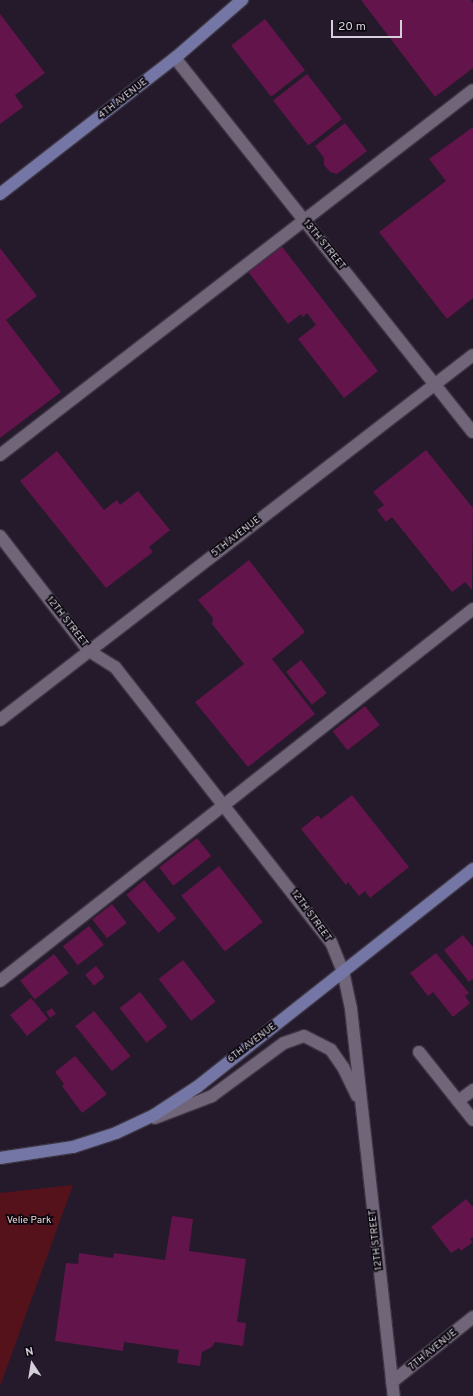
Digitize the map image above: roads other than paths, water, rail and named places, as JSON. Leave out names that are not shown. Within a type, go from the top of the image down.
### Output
[{"type":"main road","name":"4TH AVENUE","points":[[0,194],[175,58],[242,0]]},
{"type":"main road","name":"6TH AVENUE","points":[[0,1158],[72,1147],[116,1133],[154,1115],[197,1087],[473,869]]},
{"type":"street","name":"13TH STREET","points":[[175,58],[473,432]]},
{"type":"street","points":[[0,455],[473,90]]},
{"type":"street","name":"5TH AVENUE","points":[[0,720],[473,355]]},
{"type":"street","name":"12TH STREET","points":[[0,536],[89,651],[115,667],[327,935],[343,971],[351,1010],[394,1396]]},
{"type":"street","points":[[0,981],[473,609]]},
{"type":"street","points":[[116,1133],[212,1096],[284,1043],[304,1036],[331,1050],[343,1067],[361,1106]]},
{"type":"street","points":[[419,1052],[473,1120]]},
{"type":"street","points":[[458,1101],[473,1090]]},
{"type":"street","name":"7TH AVENUE","points":[[392,1382],[473,1317]]},
{"type":"park label","name":"Velie Park","points":[[29,1221]]}]
